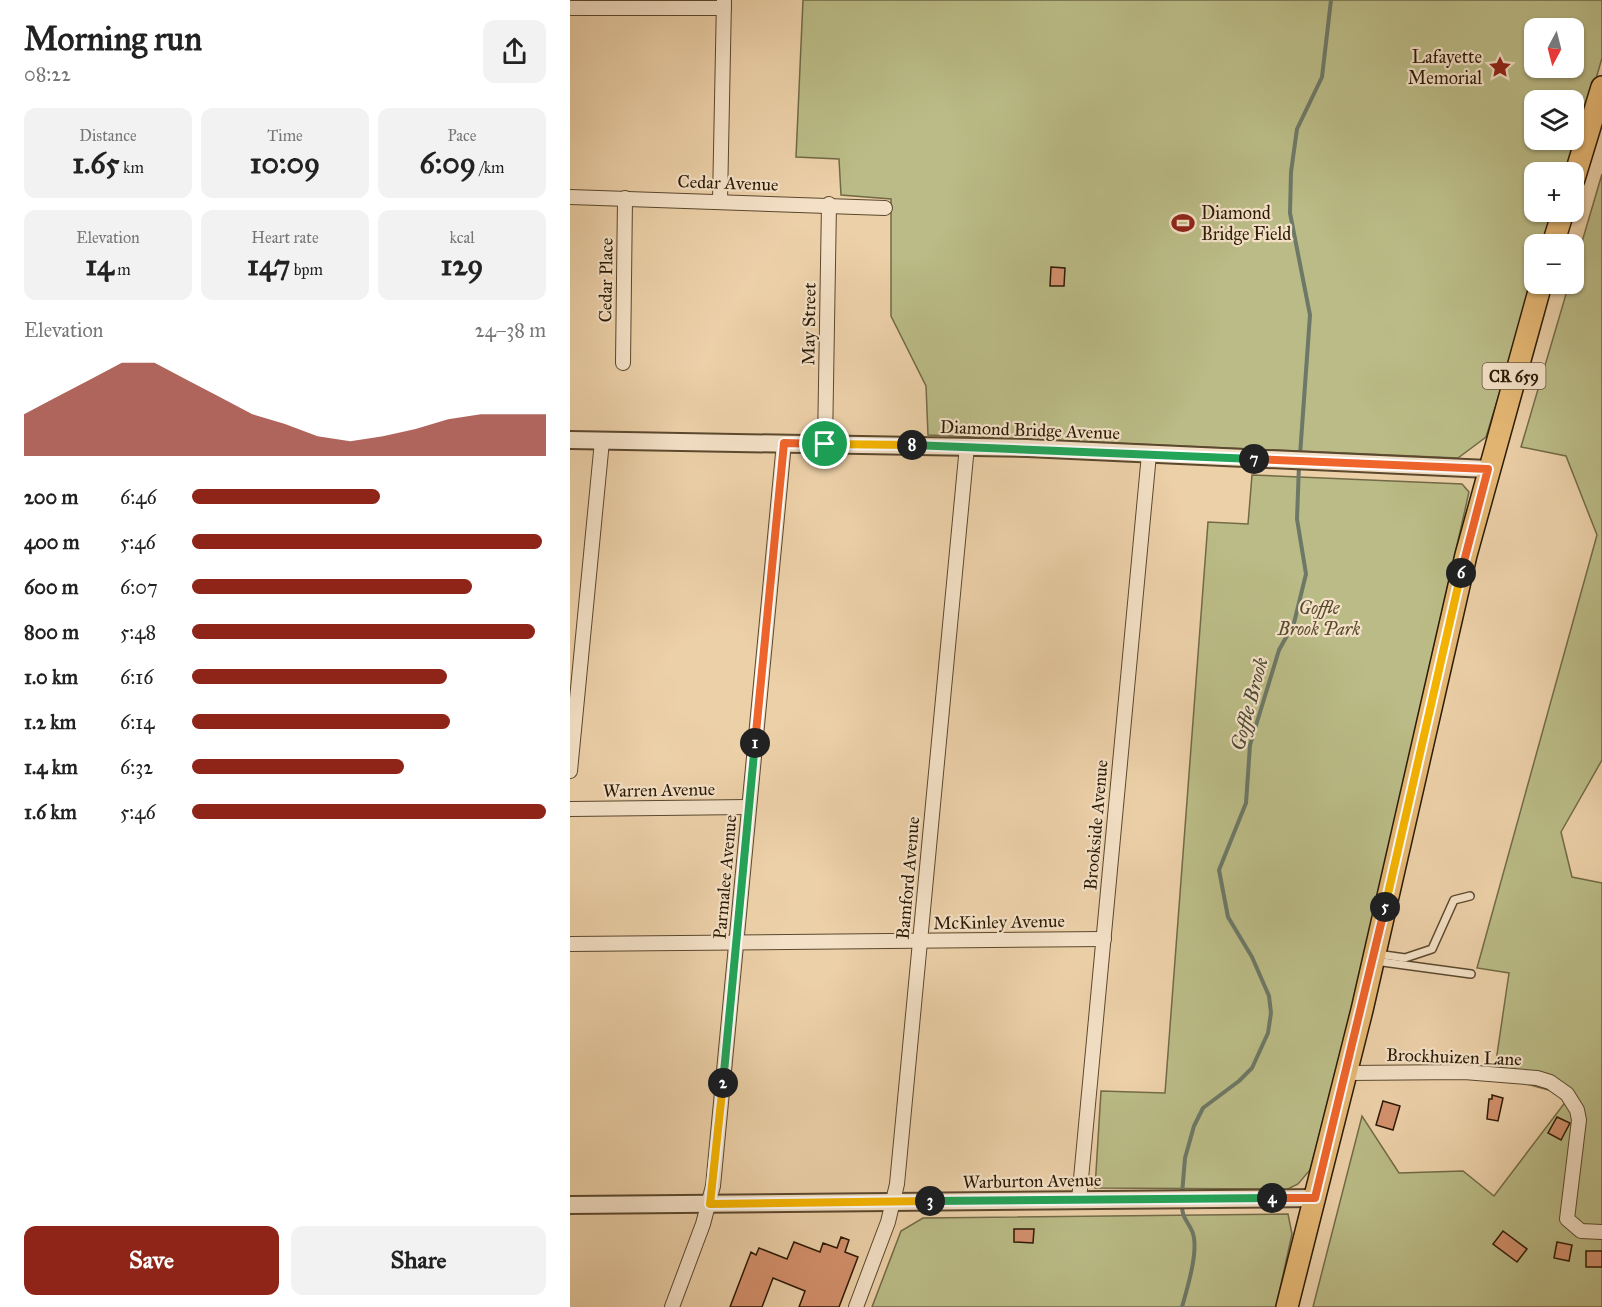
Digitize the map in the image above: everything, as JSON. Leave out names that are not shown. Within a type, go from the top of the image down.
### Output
[{"type":"main road","points":[[1579,162],[1602,87]]},
{"type":"main road","name":"CR 659","points":[[1287,1307],[1347,1073],[1457,589],[1488,469],[1538,294]]},
{"type":"street","points":[[570,8],[724,4],[720,201]]},
{"type":"street","name":"Cedar Avenue","points":[[570,197],[829,204],[885,208]]},
{"type":"street","name":"Cedar Place","points":[[623,363],[625,198]]},
{"type":"street","name":"May Street","points":[[825,444],[829,204]]},
{"type":"street","name":"Diamond Bridge Avenue","points":[[570,440],[967,446],[1488,469]]},
{"type":"street","points":[[570,771],[602,441]]},
{"type":"street","name":"Parmalee Avenue","points":[[672,1307],[710,1204],[784,443]]},
{"type":"street","name":"Bamford Avenue","points":[[856,1307],[894,1202],[967,446]]},
{"type":"street","name":"Brookside Avenue","points":[[1079,1200],[1149,454]]},
{"type":"street","name":"Warren Avenue","points":[[570,808],[749,807]]},
{"type":"street","name":"McKinley Avenue","points":[[570,944],[1104,939]]},
{"type":"street","name":"Brockhuizen Lane","points":[[1347,1073],[1464,1072],[1550,1082],[1573,1100],[1577,1110],[1578,1120],[1567,1219],[1581,1231],[1602,1232]]},
{"type":"street","name":"Warburton Avenue","points":[[570,1205],[1315,1198]]},
{"type":"lane","points":[[1374,958],[1405,958],[1432,949],[1454,900],[1470,896]]},
{"type":"lane","points":[[1374,958],[1471,974]]},
{"type":"green space","points":[[803,0],[1602,0],[1602,58],[1584,120],[1584,90],[1524,90],[1524,150],[1575,150],[1572,162],[1524,162],[1524,222],[1553,222],[1549,234],[1524,234],[1524,294],[1530,294],[1486,437],[1458,458],[928,435],[926,386],[891,316],[891,199],[841,195],[839,159],[796,157]]},
{"type":"green space","points":[[1602,174],[1602,760],[1561,832],[1572,877],[1602,883],[1602,1307],[1313,1307],[1362,1116],[1399,1173],[1463,1171],[1494,1196],[1570,1096],[1494,1075],[1509,973],[1477,968],[1597,535],[1566,456],[1521,447],[1566,294],[1584,294],[1584,235]]},
{"type":"green space","name":"Goffle Brook Park","points":[[1252,475],[1462,484],[1469,492],[1347,1033],[1310,1170],[1298,1184],[1288,1189],[1095,1188],[1101,1091],[1165,1093],[1208,522],[1248,524]]},
{"type":"green space","points":[[1288,1214],[1292,1234],[1276,1307],[872,1307],[901,1231],[923,1218]]},
{"type":"building","points":[[1051,267],[1065,268],[1064,286],[1050,286]]},
{"type":"building","points":[[1492,1095],[1503,1098],[1498,1121],[1487,1119],[1489,1099],[1492,1099]]},
{"type":"building","points":[[1383,1101],[1400,1106],[1393,1130],[1376,1125]]},
{"type":"building","points":[[1557,1117],[1570,1123],[1561,1140],[1548,1133]]},
{"type":"building","points":[[1014,1229],[1034,1229],[1033,1243],[1014,1242]]},
{"type":"building","points":[[1503,1231],[1527,1249],[1517,1262],[1493,1244]]},
{"type":"building","points":[[841,1237],[849,1240],[845,1252],[858,1257],[839,1307],[799,1307],[805,1291],[773,1278],[762,1307],[730,1307],[751,1252],[756,1255],[759,1248],[787,1259],[794,1242],[820,1252],[823,1243],[837,1248]]},
{"type":"building","points":[[1557,1242],[1572,1245],[1569,1261],[1554,1258]]},
{"type":"building","points":[[1586,1251],[1602,1251],[1602,1267],[1586,1267]]},
{"type":"waterway","name":"Goffle Brook","points":[[1300,455],[1310,315],[1290,213],[1291,172],[1297,129],[1322,77],[1331,0]]},
{"type":"waterway","name":"Goffle Brook","points":[[1182,1194],[1185,1158],[1194,1126],[1203,1108],[1239,1081],[1252,1068],[1268,1033],[1271,1013],[1269,996],[1252,957],[1228,917],[1219,870],[1246,803],[1250,745],[1279,650],[1294,623],[1306,574],[1297,519],[1299,465]]},
{"type":"waterway","name":"Goffle Brook","points":[[1182,1205],[1184,1216],[1192,1231],[1195,1248],[1182,1307]]},
{"type":"place","name":"Lafayette Memorial","points":[[1500,67]]},
{"type":"place","name":"Diamond Bridge Field","points":[[1183,223]]},
{"type":"route","points":[[784,443],[825,444],[1027,448],[1488,469],[1457,589],[1347,1073],[1315,1198],[710,1204],[784,443]]}]
